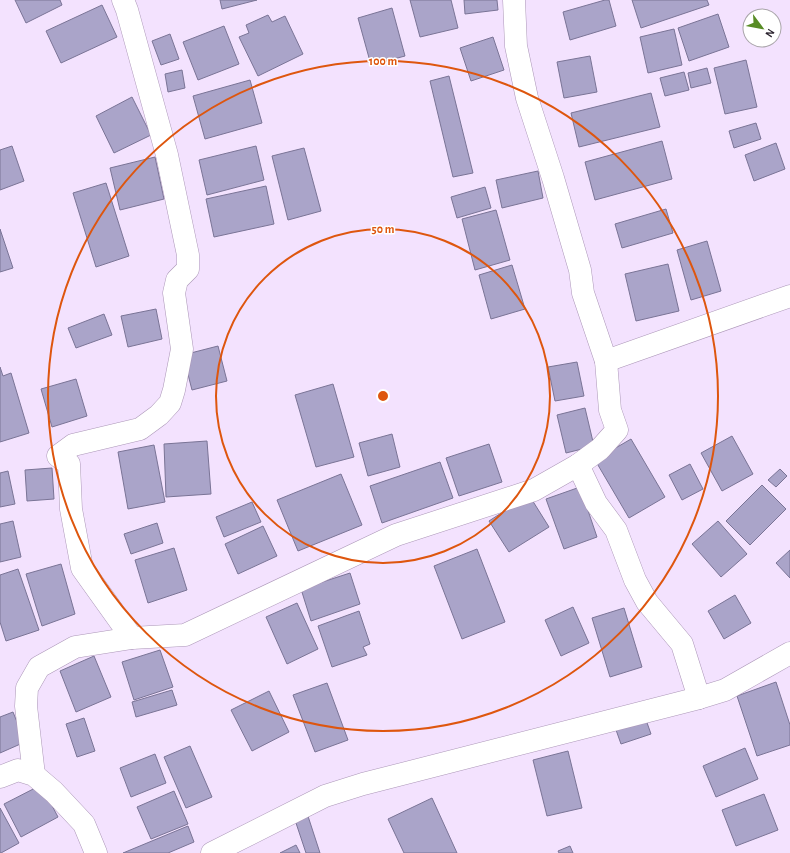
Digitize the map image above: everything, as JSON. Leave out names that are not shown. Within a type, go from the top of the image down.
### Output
[{"type":"street","points":[[123,0],[167,156],[188,255],[188,269],[177,280],[174,293],[182,349],[174,390],[170,402],[159,415],[140,429],[73,446],[58,456],[69,464],[71,509],[82,568],[132,638]]},
{"type":"street","points":[[34,775],[26,706],[27,688],[39,667],[75,647],[132,638],[185,635],[396,535],[534,490],[578,465],[600,449],[617,430],[610,410],[606,361],[583,293],[580,270],[553,178],[527,98],[516,46],[514,0]]},
{"type":"street","points":[[606,361],[790,296]]},
{"type":"street","points":[[578,465],[596,503],[616,530],[635,580],[647,602],[682,644],[699,698]]},
{"type":"street","points":[[212,853],[243,846],[325,796],[363,784],[699,698],[725,690],[790,653]]},
{"type":"street","points":[[0,777],[18,770],[34,775],[54,792],[84,824],[96,853]]},
{"type":"building","points":[[15,0],[60,0],[62,5],[26,23]]},
{"type":"building","points":[[220,0],[257,0],[222,9]]},
{"type":"building","points":[[410,0],[451,0],[458,28],[420,37]]},
{"type":"building","points":[[464,0],[497,0],[498,10],[465,14]]},
{"type":"building","points":[[609,0],[616,26],[570,40],[563,12]]},
{"type":"building","points":[[632,0],[707,0],[709,5],[641,28]]},
{"type":"building","points":[[102,5],[117,37],[61,63],[46,31]]},
{"type":"building","points":[[392,8],[405,56],[371,65],[358,18]]},
{"type":"building","points":[[718,14],[729,47],[689,61],[678,28]]},
{"type":"building","points":[[268,15],[272,22],[285,16],[303,54],[258,76],[239,37],[249,33],[246,25]]},
{"type":"building","points":[[224,26],[239,64],[198,80],[183,42]]},
{"type":"building","points":[[674,29],[682,65],[648,73],[640,37]]},
{"type":"building","points":[[170,34],[179,59],[161,65],[152,41]]},
{"type":"building","points":[[493,37],[504,70],[471,81],[460,48]]},
{"type":"building","points":[[590,56],[597,92],[564,98],[557,62]]},
{"type":"building","points":[[746,60],[757,107],[725,114],[714,68]]},
{"type":"building","points":[[707,68],[711,83],[691,88],[688,73]]},
{"type":"building","points":[[182,70],[185,88],[168,92],[165,74]]},
{"type":"building","points":[[684,72],[689,90],[665,96],[660,78]]},
{"type":"building","points":[[449,76],[473,173],[453,177],[430,81]]},
{"type":"building","points":[[250,80],[262,123],[205,139],[193,96]]},
{"type":"building","points":[[651,93],[660,127],[579,147],[571,113]]},
{"type":"building","points":[[132,97],[151,135],[114,153],[96,116]]},
{"type":"building","points":[[756,123],[761,139],[734,148],[729,131]]},
{"type":"building","points":[[662,141],[672,179],[595,200],[585,162]]},
{"type":"building","points":[[776,143],[785,169],[754,181],[745,155]]},
{"type":"building","points":[[12,146],[24,181],[0,190],[0,150]]},
{"type":"building","points":[[256,146],[264,180],[207,195],[199,160]]},
{"type":"building","points":[[304,148],[321,211],[288,220],[272,156]]},
{"type":"building","points":[[155,157],[164,199],[120,210],[110,168]]},
{"type":"building","points":[[538,171],[543,198],[502,208],[496,180]]},
{"type":"building","points":[[106,183],[129,256],[96,267],[73,193]]},
{"type":"building","points":[[266,186],[274,224],[214,237],[206,199]]},
{"type":"building","points":[[485,187],[491,208],[457,218],[451,197]]},
{"type":"building","points":[[666,209],[673,233],[622,248],[615,224]]},
{"type":"building","points":[[496,210],[510,260],[475,270],[462,219]]},
{"type":"building","points":[[0,229],[13,268],[0,272]]},
{"type":"building","points":[[707,241],[721,291],[691,300],[677,250]]},
{"type":"building","points":[[668,264],[679,311],[636,321],[625,274]]},
{"type":"building","points":[[512,265],[525,309],[491,319],[479,275]]},
{"type":"building","points":[[156,309],[162,339],[128,347],[121,316]]},
{"type":"building","points":[[104,314],[112,335],[76,348],[68,328]]},
{"type":"building","points":[[218,346],[227,381],[192,390],[183,355]]},
{"type":"building","points":[[577,362],[584,396],[555,401],[548,367]]},
{"type":"building","points":[[0,367],[3,376],[11,373],[29,433],[0,442]]},
{"type":"building","points":[[76,379],[87,416],[52,427],[41,389]]},
{"type":"building","points":[[333,384],[354,457],[316,467],[295,395]]},
{"type":"building","points":[[585,408],[594,446],[566,453],[557,415]]},
{"type":"building","points":[[392,434],[400,467],[368,476],[359,443]]},
{"type":"building","points":[[732,436],[753,474],[722,491],[701,453]]},
{"type":"building","points":[[631,439],[665,497],[629,518],[595,460]]},
{"type":"building","points":[[207,441],[211,494],[166,497],[164,444]]},
{"type":"building","points":[[489,444],[502,482],[459,496],[446,458]]},
{"type":"building","points":[[154,445],[165,502],[128,509],[118,452]]},
{"type":"building","points":[[440,462],[453,498],[382,523],[370,486]]},
{"type":"building","points":[[690,464],[703,489],[682,500],[669,475]]},
{"type":"building","points":[[52,468],[54,499],[27,501],[25,470]]},
{"type":"building","points":[[780,469],[787,476],[776,487],[768,480]]},
{"type":"building","points":[[8,471],[15,504],[0,507],[0,473]]},
{"type":"building","points":[[341,474],[362,525],[298,551],[277,500]]},
{"type":"building","points":[[762,485],[786,509],[750,545],[726,521]]},
{"type":"building","points":[[580,487],[597,537],[564,549],[546,499]]},
{"type":"building","points":[[529,495],[549,527],[509,552],[489,521]]},
{"type":"building","points":[[252,502],[261,522],[224,537],[216,517]]},
{"type":"building","points":[[13,521],[21,557],[0,562],[0,524]]},
{"type":"building","points":[[718,521],[747,554],[721,577],[692,544]]},
{"type":"building","points":[[157,523],[163,543],[131,554],[124,534]]},
{"type":"building","points":[[263,526],[277,556],[238,574],[225,544]]},
{"type":"building","points":[[174,548],[187,590],[148,603],[135,560]]},
{"type":"building","points":[[477,549],[505,622],[462,639],[434,566]]},
{"type":"building","points":[[790,550],[790,578],[776,563]]},
{"type":"building","points":[[61,564],[75,614],[42,626],[26,574]]},
{"type":"building","points":[[18,569],[39,630],[6,641],[0,622],[0,575]]},
{"type":"building","points":[[350,573],[360,604],[311,621],[301,589]]},
{"type":"building","points":[[735,595],[751,623],[724,639],[708,611]]},
{"type":"building","points":[[297,603],[318,649],[287,664],[266,617]]},
{"type":"building","points":[[573,607],[589,643],[561,656],[545,620]]},
{"type":"building","points":[[624,608],[642,667],[610,677],[592,618]]},
{"type":"building","points":[[359,611],[370,644],[363,647],[367,655],[332,667],[318,626]]},
{"type":"building","points":[[160,650],[173,687],[134,700],[122,662]]},
{"type":"building","points":[[94,656],[111,697],[76,712],[60,671]]},
{"type":"building","points":[[776,682],[790,725],[790,745],[757,756],[737,696]]},
{"type":"building","points":[[327,683],[348,740],[315,752],[293,695]]},
{"type":"building","points":[[172,690],[177,705],[136,717],[132,702]]},
{"type":"building","points":[[269,691],[289,732],[252,751],[231,710]]},
{"type":"building","points":[[13,712],[25,742],[0,753],[0,717]]},
{"type":"building","points":[[645,717],[651,734],[621,744],[615,727]]},
{"type":"building","points":[[84,718],[95,751],[77,757],[66,724]]},
{"type":"building","points":[[190,746],[212,797],[186,808],[164,757]]},
{"type":"building","points":[[745,748],[758,779],[716,797],[703,766]]},
{"type":"building","points":[[568,751],[582,808],[547,816],[533,760]]},
{"type":"building","points":[[155,754],[166,783],[131,797],[120,768]]},
{"type":"building","points":[[41,785],[58,817],[21,837],[4,804]]},
{"type":"building","points":[[174,791],[188,824],[151,839],[137,807]]},
{"type":"building","points":[[764,794],[778,830],[736,846],[722,810]]},
{"type":"building","points":[[432,798],[457,853],[404,853],[388,819]]},
{"type":"building","points":[[0,808],[19,843],[1,853],[0,853]]},
{"type":"building","points":[[306,810],[320,853],[306,853],[293,814]]},
{"type":"building","points":[[188,826],[194,842],[168,853],[123,853]]},
{"type":"building","points":[[296,845],[300,853],[280,853]]},
{"type":"building","points":[[570,846],[573,853],[559,853],[558,851]]}]
